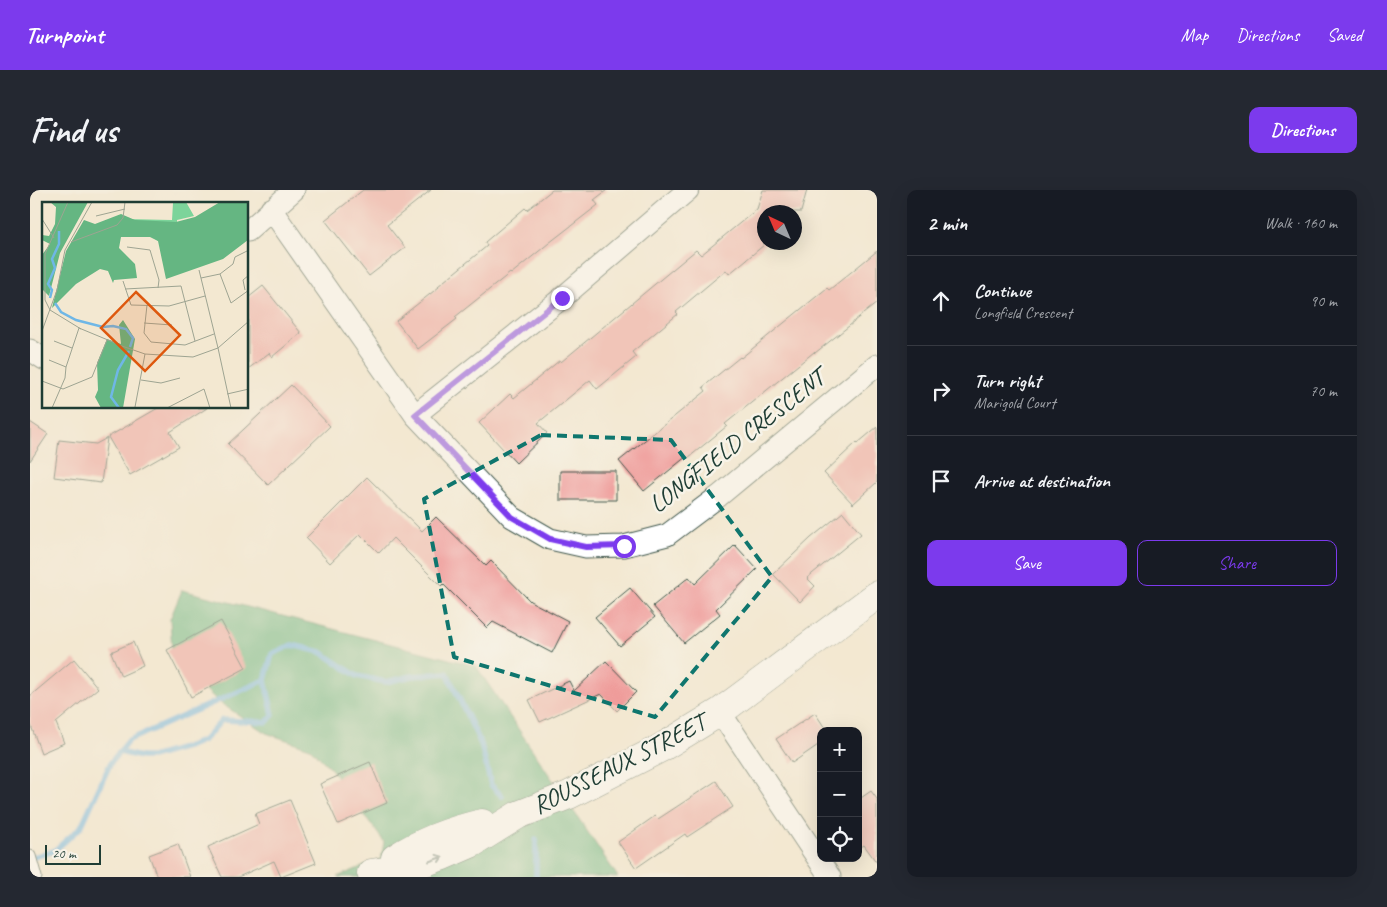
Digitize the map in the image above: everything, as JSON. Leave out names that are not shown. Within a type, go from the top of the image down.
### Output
[{"type":"main road","name":"ROUSSEAUX STREET","points":[[366,875],[411,867],[443,856],[473,843],[518,815],[569,795],[661,748],[720,712],[877,595]]},
{"type":"street","points":[[249,230],[294,190]]},
{"type":"street","points":[[415,415],[562,298],[688,190]]},
{"type":"street","name":"LONGFIELD CRESCENT","points":[[271,210],[415,415],[512,517],[550,539],[586,547],[624,546],[667,535],[719,496],[877,365]]},
{"type":"street","points":[[30,350],[42,358]]},
{"type":"street","points":[[720,712],[830,877]]},
{"type":"lane","points":[[30,856],[35,874]]},
{"type":"highlighted area","points":[[541,435],[671,440],[772,577],[655,717],[454,657],[424,499]]},
{"type":"green space","points":[[182,590],[476,666],[618,877],[337,877],[381,859],[384,842],[332,770],[310,748],[266,733],[219,702],[183,669],[172,650],[170,619]]},
{"type":"building","points":[[363,190],[431,190],[387,225],[405,248],[369,276],[325,220]]},
{"type":"building","points":[[552,190],[607,190],[594,200],[598,205],[455,317],[457,319],[418,349],[396,321],[487,246],[485,242],[525,208],[527,210]]},
{"type":"building","points":[[763,190],[807,190],[802,208],[802,205],[758,205]]},
{"type":"building","points":[[757,209],[758,250],[729,274],[726,270],[676,312],[678,314],[632,352],[636,357],[597,389],[590,380],[538,423],[547,433],[516,463],[479,423],[510,394],[514,398],[560,360],[561,362],[696,250],[701,255]]},
{"type":"building","points":[[877,251],[877,303],[725,424],[727,426],[688,458],[687,456],[644,491],[619,461],[706,391],[703,387],[827,288],[829,290]]},
{"type":"building","points":[[263,286],[301,333],[272,357],[269,353],[249,368],[249,297]]},
{"type":"building","points":[[291,385],[330,426],[268,485],[228,444]]},
{"type":"building","points":[[156,409],[205,409],[170,432],[179,447],[130,475],[108,437]]},
{"type":"building","points":[[30,422],[48,434],[30,461]]},
{"type":"building","points":[[877,427],[877,482],[853,504],[824,473],[857,442]]},
{"type":"building","points":[[107,438],[101,483],[54,477],[59,440],[96,444]]},
{"type":"building","points":[[560,471],[616,471],[616,500],[560,500]]},
{"type":"building","points":[[367,477],[422,531],[436,517],[486,566],[491,561],[530,601],[568,621],[552,653],[493,622],[487,628],[393,538],[379,553],[360,534],[330,563],[306,538]]},
{"type":"building","points":[[843,512],[861,534],[807,578],[815,586],[800,602],[773,574],[811,538]]},
{"type":"building","points":[[735,545],[757,569],[716,609],[720,614],[684,643],[653,606],[689,577],[695,584]]},
{"type":"building","points":[[630,588],[655,617],[620,646],[595,617]]},
{"type":"building","points":[[221,621],[246,668],[191,697],[167,650]]},
{"type":"building","points":[[133,642],[143,666],[121,676],[111,652]]},
{"type":"building","points":[[74,659],[98,688],[56,723],[64,743],[41,753],[30,723],[30,696]]},
{"type":"building","points":[[606,661],[636,692],[617,711],[601,694],[540,722],[529,700],[569,681],[574,691]]},
{"type":"building","points":[[815,713],[824,727],[817,727],[817,746],[792,763],[776,739]]},
{"type":"building","points":[[370,762],[387,803],[338,824],[320,784]]},
{"type":"building","points":[[716,781],[733,807],[687,837],[685,834],[636,868],[618,842],[655,816],[658,819]]},
{"type":"building","points":[[871,791],[877,799],[877,863],[864,845],[862,846],[862,797]]},
{"type":"building","points":[[290,800],[316,863],[281,877],[274,861],[238,877],[222,877],[208,847],[259,824],[255,814]]},
{"type":"building","points":[[178,844],[190,877],[157,877],[149,855]]},
{"type":"waterway","points":[[30,858],[54,851],[81,827],[111,762],[129,740],[265,680],[272,654],[292,645],[321,652],[357,676],[386,682],[412,676],[447,673],[481,744],[491,785],[502,796]]},
{"type":"waterway","points":[[119,752],[141,757],[152,757],[204,740],[222,720],[267,722],[273,715],[265,680]]},
{"type":"waterway","points":[[536,840],[536,877]]},
{"type":"route","points":[[562,298],[415,415],[512,517],[550,539],[586,547],[624,546]]}]
